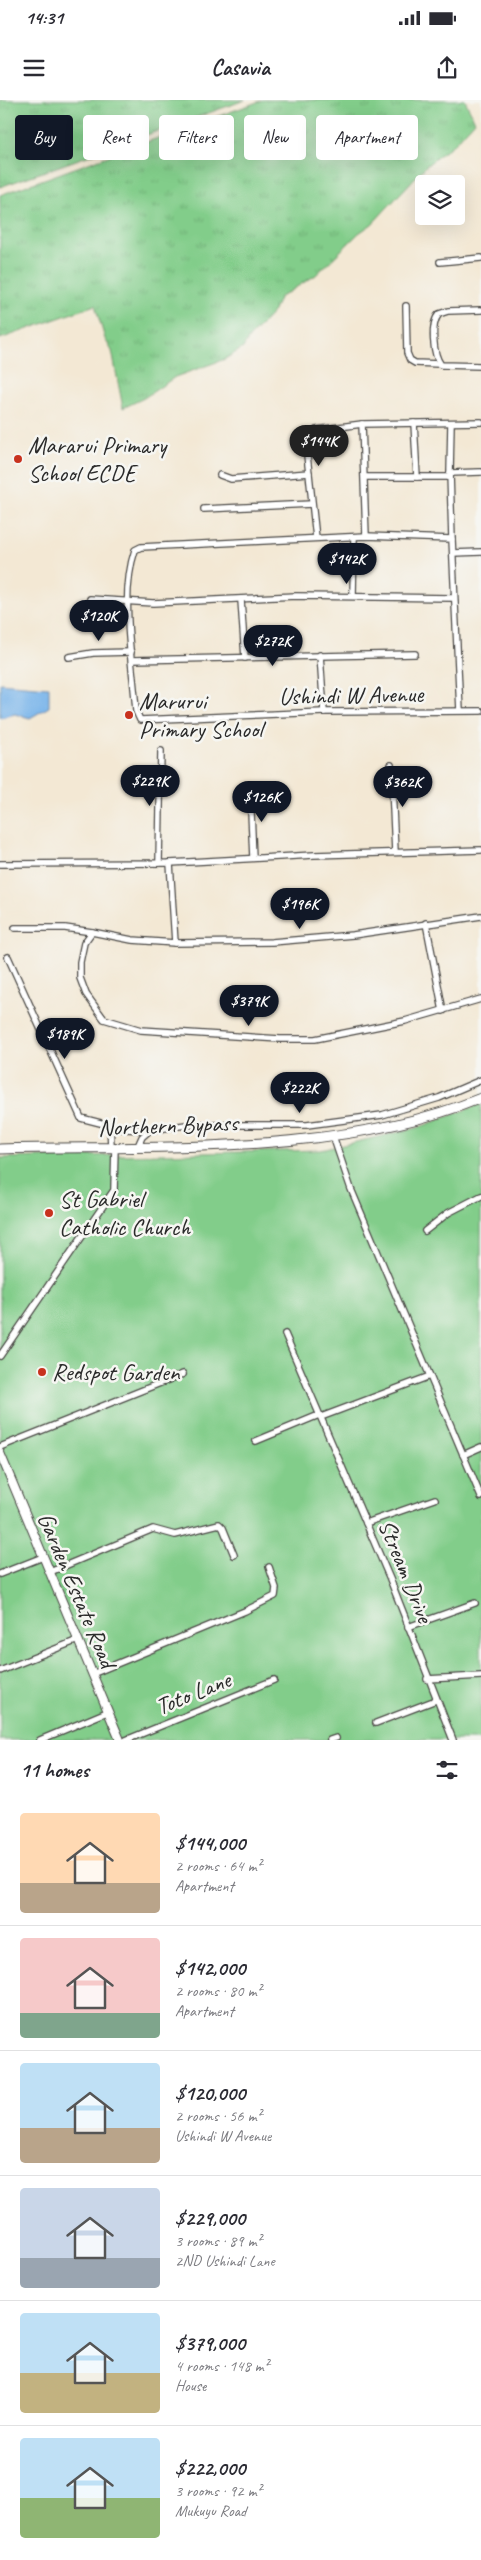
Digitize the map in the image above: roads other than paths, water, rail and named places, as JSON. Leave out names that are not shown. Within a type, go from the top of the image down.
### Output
[{"type":"main road","name":"Northern Bypass","points":[[0,1149],[219,1145],[334,1136],[384,1127],[445,1111],[481,1098]]},
{"type":"street","points":[[440,262],[481,258]]},
{"type":"street","points":[[406,306],[407,352],[410,360],[415,363],[446,366],[481,366]]},
{"type":"street","points":[[440,364],[436,354],[436,316],[448,311],[481,310]]},
{"type":"street","points":[[452,539],[366,536],[316,538],[306,446],[310,434],[316,430],[362,424],[481,422]]},
{"type":"street","points":[[414,423],[417,477]]},
{"type":"street","points":[[451,423],[450,475],[453,598],[460,711]]},
{"type":"street","points":[[362,424],[366,477],[366,536]]},
{"type":"street","points":[[366,477],[417,477],[481,472]]},
{"type":"street","points":[[220,475],[231,479],[309,473]]},
{"type":"street","points":[[204,509],[312,504]]},
{"type":"street","points":[[353,596],[354,537]]},
{"type":"street","name":"Ushindi W Avenue","points":[[316,538],[180,544],[136,549],[129,600],[131,652],[137,714],[142,720],[324,712],[481,711]]},
{"type":"street","points":[[453,553],[481,552]]},
{"type":"street","points":[[90,599],[153,603],[241,600],[280,596],[453,598]]},
{"type":"street","points":[[241,600],[245,658]]},
{"type":"street","points":[[68,657],[93,653],[131,652]]},
{"type":"street","points":[[132,660],[415,654]]},
{"type":"street","points":[[320,655],[324,712]]},
{"type":"street","points":[[159,863],[161,751]]},
{"type":"street","points":[[392,765],[394,852]]},
{"type":"street","points":[[250,789],[253,858]]},
{"type":"street","points":[[0,864],[170,863],[394,852],[481,850]]},
{"type":"street","points":[[170,863],[174,943]]},
{"type":"street","points":[[15,928],[64,928],[132,940],[174,943],[307,940],[481,916]]},
{"type":"street","points":[[426,924],[443,1011]]},
{"type":"street","points":[[92,932],[84,943],[80,962],[80,978],[86,994],[104,1019],[124,1023],[134,1028],[177,1033],[315,1039],[443,1011],[481,999]]},
{"type":"street","points":[[8,957],[78,1114],[84,1119],[124,1129],[150,1130],[201,1123],[317,1124],[382,1115],[439,1098],[481,1080]]},
{"type":"street","points":[[439,1098],[445,1111]]},
{"type":"street","points":[[317,1124],[319,1137]]},
{"type":"street","points":[[0,1356],[114,1190],[113,1146],[110,1125]]},
{"type":"street","points":[[138,1146],[142,1138],[150,1130]]},
{"type":"street","points":[[334,1136],[351,1189],[481,1497]]},
{"type":"street","points":[[425,1231],[448,1213],[481,1196]]},
{"type":"street","name":"Stream Drive","points":[[284,1334],[366,1523],[453,1740]]},
{"type":"street","points":[[0,1447],[183,1374]]},
{"type":"street","points":[[256,1441],[430,1376]]},
{"type":"street","points":[[463,1455],[481,1447]]},
{"type":"street","name":"Garden Estate Road","points":[[0,1454],[120,1740]]},
{"type":"street","points":[[366,1523],[435,1499]]},
{"type":"street","points":[[50,1572],[153,1528],[175,1535],[218,1524],[223,1528],[234,1555]]},
{"type":"street","points":[[0,1574],[43,1557]]},
{"type":"street","points":[[92,1674],[245,1611],[275,1596],[276,1588],[269,1567]]},
{"type":"street","points":[[408,1627],[475,1603]]},
{"type":"street","points":[[0,1671],[78,1640]]},
{"type":"street","points":[[427,1679],[481,1676]]},
{"type":"street","name":"Toto Lane","points":[[126,1740],[274,1680]]},
{"type":"street","points":[[376,1723],[436,1700]]},
{"type":"street","points":[[40,1740],[108,1712]]},
{"type":"water","points":[[0,683],[49,687],[49,707],[30,718],[15,714],[0,718]]},
{"type":"place","name":"Mararui Primary School ECDE","points":[[18,459]]},
{"type":"place","name":"Marurui Primary School","points":[[129,715]]},
{"type":"place","name":"St Gabriel Catholic Church","points":[[49,1213]]},
{"type":"place","name":"Redspot Garden","points":[[42,1372]]}]
